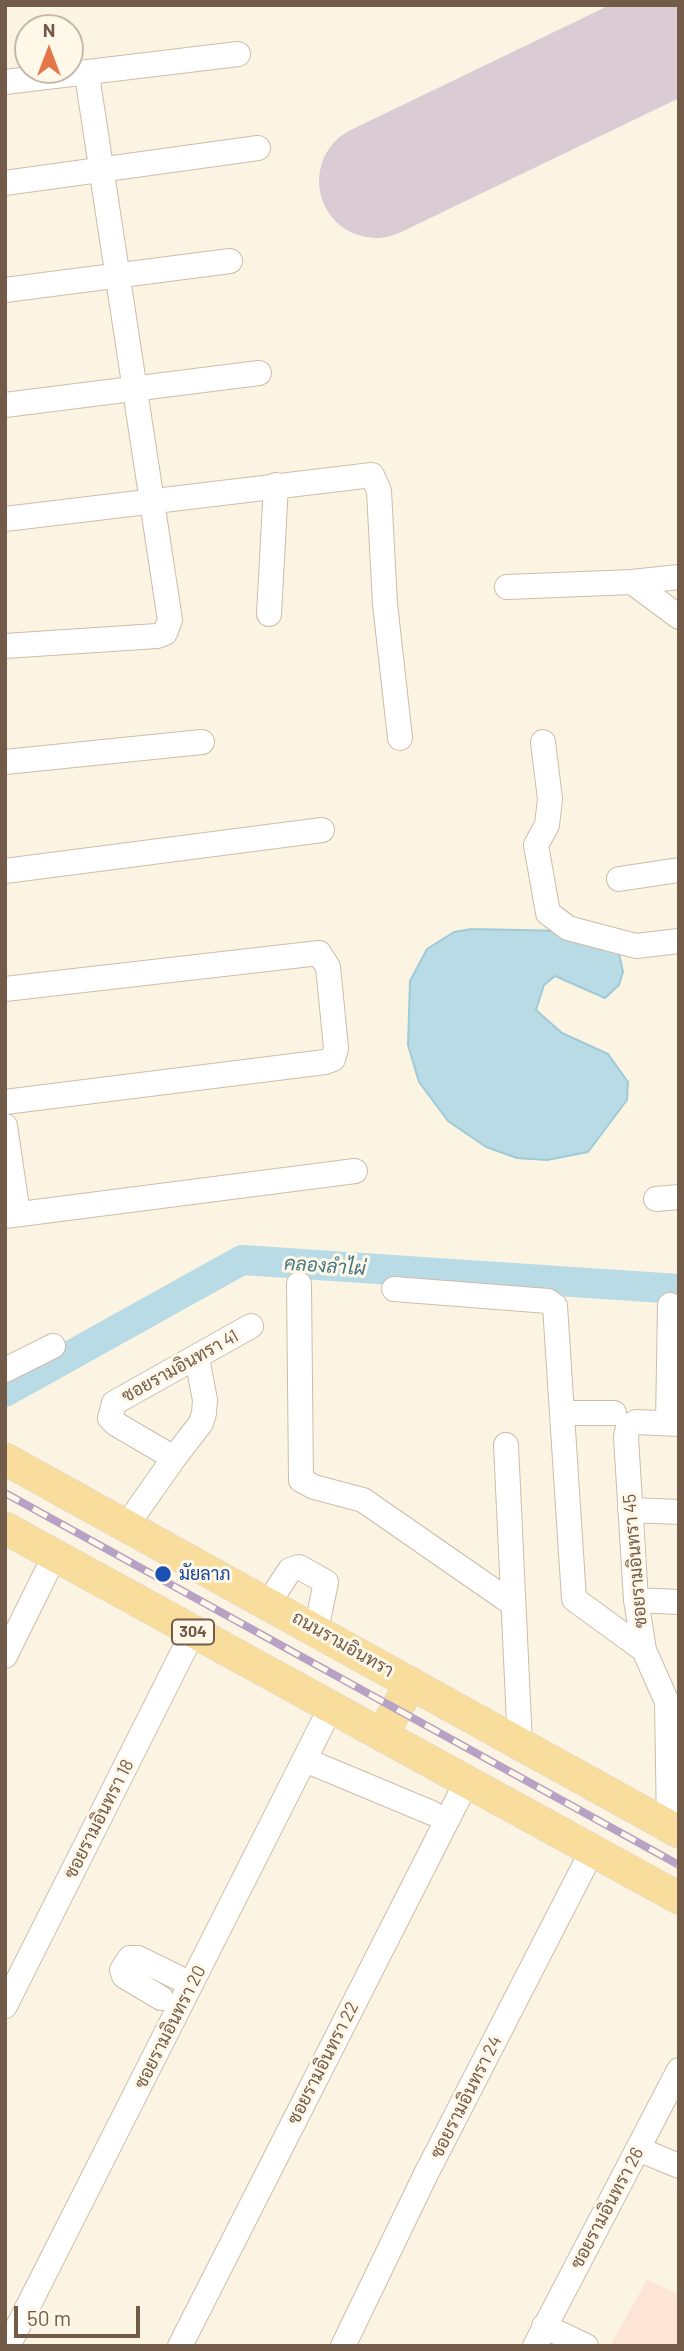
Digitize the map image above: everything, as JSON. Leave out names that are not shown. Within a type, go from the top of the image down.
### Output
[{"type":"main road","name":"ถนนรามอินทรา","points":[[5,1459],[270,1602],[674,1829]]},
{"type":"main road","name":"304","points":[[5,1528],[679,1898]]},
{"type":"main road","points":[[383,1735],[411,1683]]},
{"type":"street","points":[[5,82],[87,75],[238,54]]},
{"type":"street","points":[[5,646],[157,636],[165,633],[170,620],[87,75]]},
{"type":"street","points":[[5,183],[101,172],[258,148]]},
{"type":"street","points":[[5,290],[117,278],[230,261]]},
{"type":"street","points":[[5,405],[259,373]]},
{"type":"street","points":[[5,519],[372,475],[376,481],[400,738]]},
{"type":"street","points":[[269,614],[276,485]]},
{"type":"street","points":[[507,587],[632,582],[679,577]]},
{"type":"street","points":[[632,582],[679,617]]},
{"type":"street","points":[[5,762],[202,742]]},
{"type":"street","points":[[543,742],[550,799],[547,825],[536,845],[548,913],[568,928],[636,946],[679,941]]},
{"type":"street","points":[[5,871],[322,830]]},
{"type":"street","points":[[619,879],[679,870]]},
{"type":"street","points":[[5,989],[319,953],[328,967],[336,1048],[333,1059],[325,1062],[5,1102]]},
{"type":"street","points":[[6,1134],[12,1215],[355,1171]]},
{"type":"street","points":[[299,1284],[301,1480],[314,1487],[363,1500],[513,1604]]},
{"type":"street","points":[[394,1289],[548,1301],[555,1306],[574,1599],[644,1650]]},
{"type":"street","points":[[670,1305],[673,1423]]},
{"type":"street","name":"ซอยรามอินทรา 41","points":[[174,1458],[116,1424],[110,1418],[114,1403],[251,1326]]},
{"type":"street","points":[[5,1370],[53,1346]]},
{"type":"street","points":[[127,1525],[201,1423],[205,1400],[197,1358]]},
{"type":"street","points":[[562,1413],[614,1413]]},
{"type":"street","name":"ซอยรามอินทรา 45","points":[[673,1423],[636,1422],[628,1427],[626,1437],[636,1600],[644,1650],[673,1702],[674,1829]]},
{"type":"street","points":[[506,1445],[520,1744]]},
{"type":"street","points":[[630,1510],[679,1512]]},
{"type":"street","points":[[5,1656],[55,1555]]},
{"type":"street","points":[[270,1602],[290,1570],[299,1567],[326,1582],[316,1630]]},
{"type":"street","points":[[636,1600],[679,1602]]},
{"type":"street","name":"ซอยรามอินทรา 18","points":[[5,2006],[193,1632]]},
{"type":"street","name":"ซอยรามอินทรา 20","points":[[9,2334],[331,1707]]},
{"type":"street","points":[[305,1759],[432,1813]]},
{"type":"street","name":"ซอยรามอินทรา 22","points":[[180,2346],[467,1781]]},
{"type":"street","name":"ซอยรามอินทรา 24","points":[[343,2346],[433,2161],[592,1851]]},
{"type":"street","points":[[161,1998],[124,1976],[122,1970],[130,1958],[138,1958],[191,1984]]},
{"type":"street","name":"ซอยรามอินทรา 26","points":[[540,2336],[679,2070]]},
{"type":"street","points":[[638,2149],[679,2166]]},
{"type":"street","points":[[540,2336],[586,2346]]},
{"type":"shaded area","points":[[647,2280],[679,2294],[679,2346],[610,2346]]},
{"type":"water","points":[[472,929],[566,931],[618,949],[623,972],[619,985],[605,998],[555,976],[544,985],[536,1010],[562,1033],[608,1054],[628,1082],[627,1100],[588,1152],[547,1160],[517,1158],[486,1147],[448,1121],[419,1082],[408,1045],[410,981],[427,949],[454,932]]},
{"type":"waterway","name":"คลองลำไผ่","points":[[5,1392],[242,1260],[679,1289]]},
{"type":"runway","points":[[376,181],[679,35]]},
{"type":"railway","points":[[5,1493],[679,1865]]},
{"type":"place","name":"มัยลาภ","points":[[163,1574]]}]
